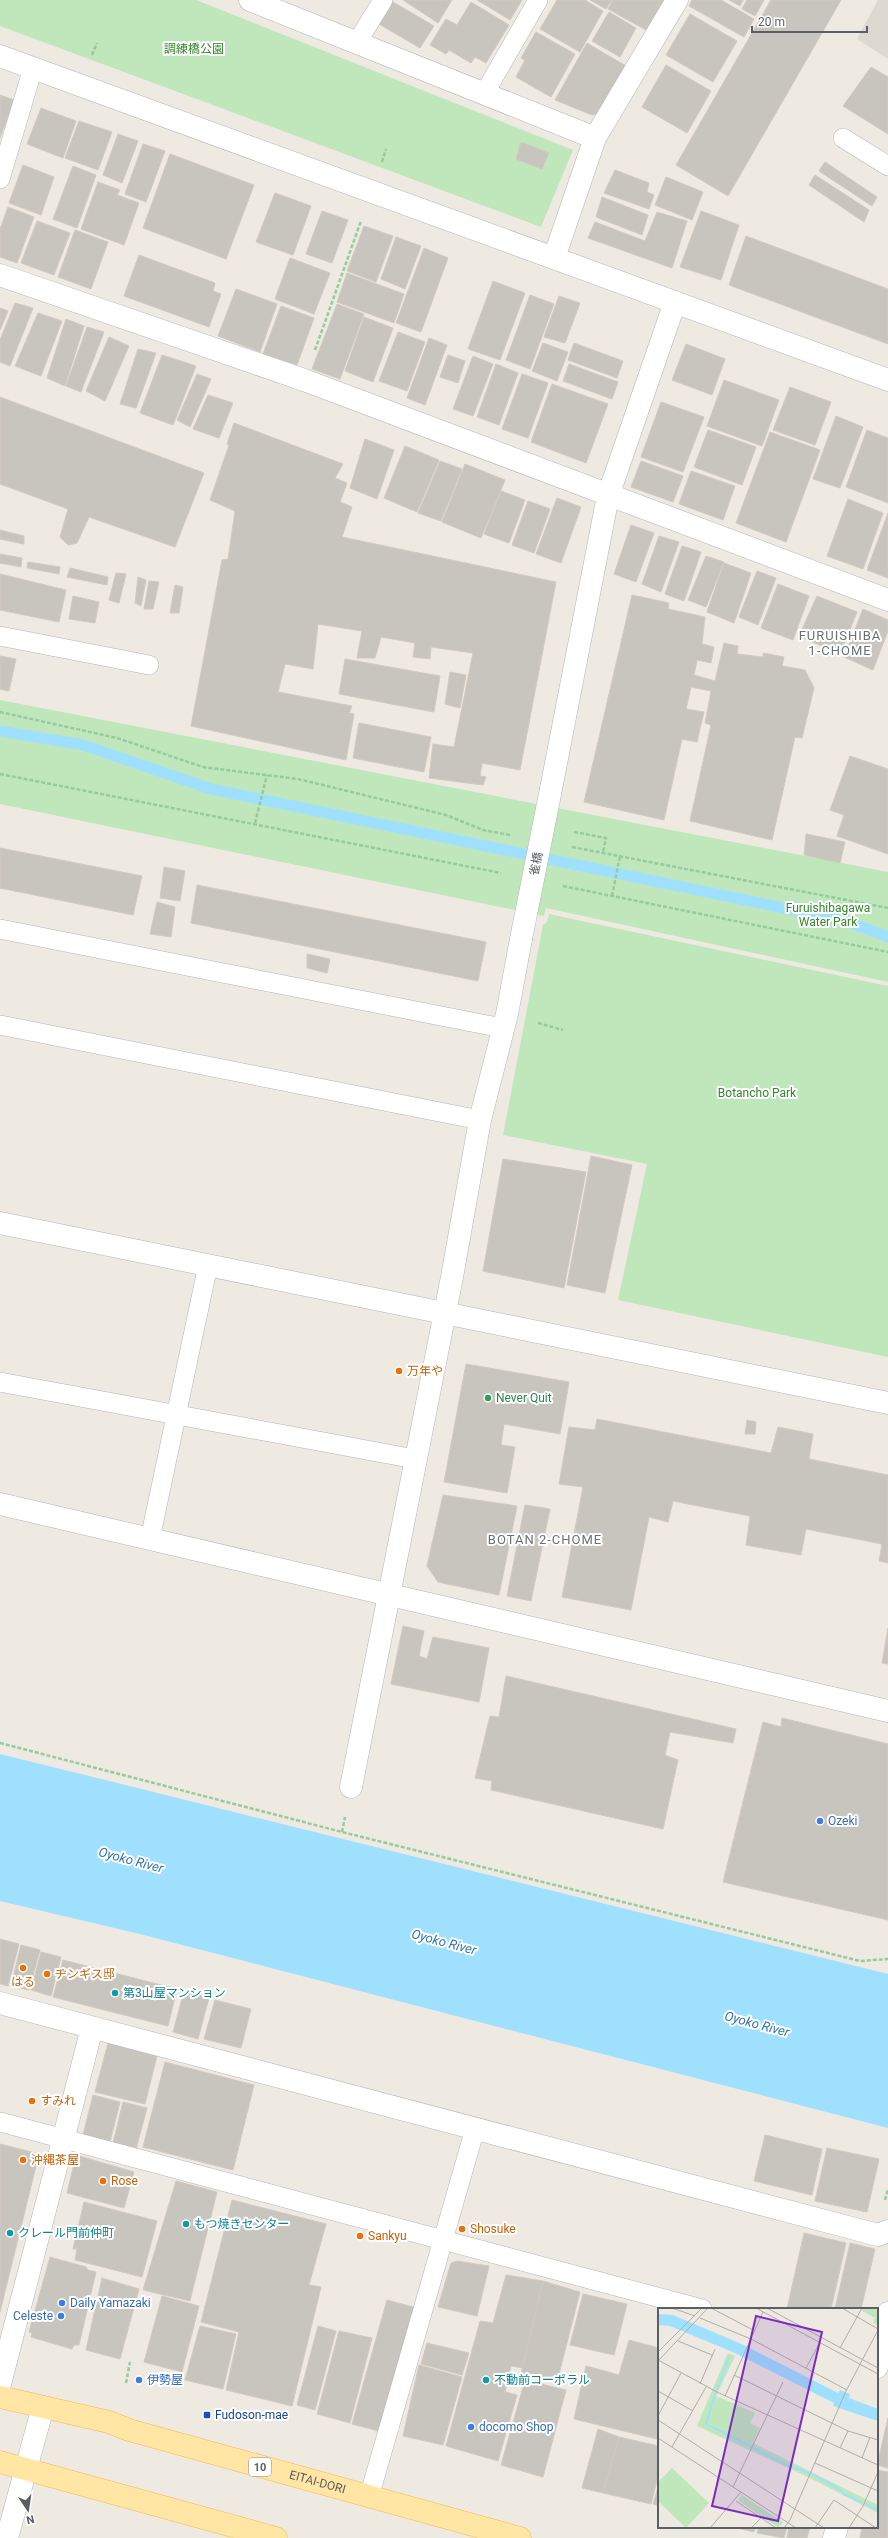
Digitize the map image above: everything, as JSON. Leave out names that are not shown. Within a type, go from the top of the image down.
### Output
[{"type":"main road","name":"EITAI-DORI","points":[[0,2397],[109,2422],[128,2430],[520,2538]]},
{"type":"main road","points":[[0,2462],[276,2538]]},
{"type":"street","points":[[250,0],[356,44],[596,138]]},
{"type":"street","points":[[554,258],[596,138],[677,0]]},
{"type":"street","points":[[0,56],[888,380]]},
{"type":"street","points":[[0,276],[304,380],[608,496],[888,600]]},
{"type":"street","name":"雀橋","points":[[351,1787],[444,1313],[480,1120],[521,939],[608,496],[675,302]]},
{"type":"street","points":[[0,1223],[888,1403]]},
{"type":"street","points":[[0,1504],[888,1711]]},
{"type":"street","points":[[0,2003],[878,2235],[888,2231]]},
{"type":"street","points":[[0,2384],[92,2028]]},
{"type":"street","points":[[880,2360],[888,2313]]},
{"type":"street","points":[[7,2538],[43,2407]]},
{"type":"street","points":[[834,2538],[837,2528]]},
{"type":"lane","points":[[356,44],[383,0]]},
{"type":"lane","points":[[484,94],[538,0]]},
{"type":"lane","points":[[0,179],[33,68]]},
{"type":"lane","points":[[843,138],[888,166]]},
{"type":"lane","points":[[0,636],[149,665]]},
{"type":"lane","points":[[0,929],[502,1028]]},
{"type":"lane","points":[[0,1025],[480,1120]]},
{"type":"lane","points":[[150,1539],[208,1265]]},
{"type":"lane","points":[[0,1382],[415,1459]]},
{"type":"lane","points":[[0,2122],[698,2308]]},
{"type":"lane","points":[[369,2497],[475,2129]]},
{"type":"path","points":[[304,380],[363,217]]},
{"type":"path","points":[[0,712],[117,738],[203,767],[298,779],[446,815],[483,830],[513,835]]},
{"type":"path","points":[[0,774],[255,823],[504,874]]},
{"type":"path","points":[[255,823],[267,775]]},
{"type":"path","points":[[543,826],[606,838],[603,852]]},
{"type":"path","points":[[566,845],[888,908]]},
{"type":"path","points":[[612,896],[620,856]]},
{"type":"path","points":[[558,885],[888,952]]},
{"type":"path","points":[[0,1743],[342,1832],[860,1961],[888,1959]]},
{"type":"path","points":[[126,2383],[130,2362]]},
{"type":"shaded area","points":[[878,0],[888,0],[888,59],[857,39]]},
{"type":"green space","name":"調練橋公園","points":[[0,0],[196,0],[573,150],[541,227],[0,26]]},
{"type":"green space","name":"Furuishibagawa Water Park","points":[[0,700],[888,872],[888,982],[546,908],[544,916],[0,804]]},
{"type":"green space","name":"Botancho Park","points":[[549,914],[888,986],[888,1357],[618,1300],[647,1164],[503,1135],[543,925],[547,922]]},
{"type":"water","name":"Oyoko River","points":[[0,1754],[888,1974],[888,2128],[140,1934],[0,1901]]},
{"type":"building","points":[[403,0],[452,0],[438,23]]},
{"type":"building","points":[[477,0],[522,0],[510,20]]},
{"type":"building","points":[[557,0],[585,0],[603,11],[580,52],[540,29]]},
{"type":"building","points":[[590,0],[612,0],[606,9]]},
{"type":"building","points":[[613,0],[664,0],[646,30],[608,9]]},
{"type":"building","points":[[692,0],[721,0],[754,19],[744,37],[689,6]]},
{"type":"building","points":[[729,0],[743,0],[740,6]]},
{"type":"building","points":[[747,0],[764,0],[755,16],[742,9]]},
{"type":"building","points":[[771,0],[841,0],[728,196],[676,165]]},
{"type":"building","points":[[393,2],[434,26],[420,48],[379,24]]},
{"type":"building","points":[[471,2],[509,25],[486,63],[475,57],[471,63],[449,50],[446,54],[430,45],[446,19],[457,25]]},
{"type":"building","points":[[609,12],[636,28],[620,57],[592,41]]},
{"type":"building","points":[[690,14],[737,41],[713,82],[666,55]]},
{"type":"building","points":[[536,32],[575,54],[551,97],[516,77],[525,60],[521,58]]},
{"type":"building","points":[[587,43],[626,66],[600,113],[592,115],[555,100]]},
{"type":"building","points":[[666,65],[711,91],[687,133],[642,107]]},
{"type":"building","points":[[871,67],[888,77],[888,134],[843,106]]},
{"type":"building","points":[[0,95],[14,100],[0,138]]},
{"type":"building","points":[[41,108],[76,121],[63,158],[27,144]]},
{"type":"building","points":[[79,121],[112,132],[98,170],[65,158]]},
{"type":"building","points":[[118,134],[138,141],[122,183],[103,175]]},
{"type":"building","points":[[521,142],[549,153],[542,169],[516,159]]},
{"type":"building","points":[[143,144],[165,151],[146,202],[125,194]]},
{"type":"building","points":[[170,154],[254,185],[226,259],[143,228]]},
{"type":"building","points":[[825,162],[877,197],[872,206],[819,171]]},
{"type":"building","points":[[23,165],[54,177],[41,215],[9,203]]},
{"type":"building","points":[[73,166],[96,175],[77,228],[53,219]]},
{"type":"building","points":[[615,170],[649,183],[647,192],[654,195],[649,209],[604,193]]},
{"type":"building","points":[[815,175],[869,210],[864,222],[809,185]]},
{"type":"building","points":[[666,177],[703,192],[692,220],[655,205]]},
{"type":"building","points":[[98,182],[120,190],[117,195],[139,203],[124,245],[81,229]]},
{"type":"building","points":[[275,193],[311,206],[293,255],[256,242]]},
{"type":"building","points":[[602,197],[648,215],[642,235],[596,217]]},
{"type":"building","points":[[8,207],[34,217],[17,263],[0,257],[0,229]]},
{"type":"building","points":[[322,211],[348,220],[332,263],[306,254]]},
{"type":"building","points":[[701,211],[739,225],[721,280],[680,267]]},
{"type":"building","points":[[657,212],[687,221],[672,268],[588,238],[595,222],[645,241]]},
{"type":"building","points":[[37,221],[70,233],[54,275],[21,263]]},
{"type":"building","points":[[364,226],[393,236],[376,282],[347,271]]},
{"type":"building","points":[[75,230],[108,242],[91,289],[58,277]]},
{"type":"building","points":[[746,236],[888,289],[888,344],[729,285]]},
{"type":"building","points":[[396,237],[421,246],[405,289],[381,279]]},
{"type":"building","points":[[424,248],[448,258],[421,332],[396,323]]},
{"type":"building","points":[[139,255],[215,283],[213,291],[221,294],[209,327],[124,296]]},
{"type":"building","points":[[290,258],[330,273],[314,314],[275,299]]},
{"type":"building","points":[[347,273],[404,294],[394,323],[337,302]]},
{"type":"building","points":[[493,281],[525,293],[500,360],[468,349]]},
{"type":"building","points":[[236,289],[277,304],[260,352],[218,336]]},
{"type":"building","points":[[530,295],[554,304],[530,369],[506,360]]},
{"type":"building","points":[[559,296],[580,303],[565,343],[544,337]]},
{"type":"building","points":[[15,303],[33,308],[10,366],[0,362],[0,340]]},
{"type":"building","points":[[337,304],[364,314],[340,379],[312,369]]},
{"type":"building","points":[[281,306],[314,318],[297,365],[263,354]]},
{"type":"building","points":[[0,308],[8,311],[0,330]]},
{"type":"building","points":[[38,313],[62,321],[41,376],[15,366]]},
{"type":"building","points":[[364,317],[393,328],[373,382],[345,371]]},
{"type":"building","points":[[66,319],[84,326],[65,386],[47,378]]},
{"type":"building","points":[[87,327],[104,332],[81,392],[66,386]]},
{"type":"building","points":[[398,332],[425,342],[407,391],[379,381]]},
{"type":"building","points":[[109,337],[129,346],[105,401],[86,391]]},
{"type":"building","points":[[429,338],[447,345],[425,405],[407,398]]},
{"type":"building","points":[[543,343],[568,352],[557,381],[532,371]]},
{"type":"building","points":[[574,343],[623,361],[617,378],[568,360]]},
{"type":"building","points":[[686,344],[725,359],[712,395],[672,380]]},
{"type":"building","points":[[138,349],[156,353],[136,408],[120,404]]},
{"type":"building","points":[[162,355],[196,366],[173,425],[140,413]]},
{"type":"building","points":[[448,355],[465,361],[458,383],[440,377]]},
{"type":"building","points":[[473,356],[493,364],[473,416],[453,409]]},
{"type":"building","points":[[496,364],[518,373],[499,425],[477,417]]},
{"type":"building","points":[[569,364],[618,382],[612,399],[563,381]]},
{"type":"building","points":[[197,374],[211,379],[190,427],[177,420]]},
{"type":"building","points":[[522,374],[548,383],[528,438],[502,429]]},
{"type":"building","points":[[724,380],[779,400],[762,446],[707,426]]},
{"type":"building","points":[[552,384],[608,404],[586,463],[531,442]]},
{"type":"building","points":[[790,387],[831,402],[815,445],[773,430]]},
{"type":"building","points":[[208,395],[233,403],[219,438],[193,429]]},
{"type":"building","points":[[0,397],[204,473],[175,547],[89,517],[77,543],[68,545],[60,537],[68,509],[0,484]]},
{"type":"building","points":[[661,402],[704,417],[683,472],[641,457]]},
{"type":"building","points":[[836,416],[863,427],[840,488],[813,479]]},
{"type":"building","points":[[234,423],[343,464],[335,478],[347,483],[340,502],[352,507],[342,537],[556,582],[520,770],[482,763],[480,776],[486,777],[483,785],[429,778],[433,744],[454,747],[473,653],[431,647],[430,659],[413,657],[415,643],[381,637],[375,658],[357,658],[362,631],[318,624],[313,669],[285,664],[278,692],[352,706],[349,713],[354,714],[346,760],[191,726],[222,560],[228,559],[235,511],[210,500],[229,445],[227,444]]},
{"type":"building","points":[[708,430],[756,447],[742,485],[694,467]]},
{"type":"building","points":[[867,430],[888,438],[888,503],[846,487]]},
{"type":"building","points":[[770,432],[820,450],[786,542],[736,523]]},
{"type":"building","points":[[365,439],[394,450],[377,499],[350,488]]},
{"type":"building","points":[[405,446],[439,460],[417,512],[384,498]]},
{"type":"building","points":[[440,461],[462,469],[441,521],[418,513]]},
{"type":"building","points":[[641,461],[683,476],[673,502],[631,487]]},
{"type":"building","points":[[465,464],[505,480],[481,538],[442,522]]},
{"type":"building","points":[[691,471],[735,486],[723,520],[679,504]]},
{"type":"building","points":[[501,491],[525,500],[509,543],[484,534]]},
{"type":"building","points":[[557,498],[581,507],[561,563],[536,554]]},
{"type":"building","points":[[848,499],[883,513],[863,569],[827,556]]},
{"type":"building","points":[[528,501],[550,509],[534,553],[512,545]]},
{"type":"building","points":[[888,513],[888,578],[867,570]]},
{"type":"building","points":[[631,525],[654,533],[636,582],[614,574]]},
{"type":"building","points":[[0,530],[24,536],[24,544],[0,539]]},
{"type":"building","points":[[659,536],[679,542],[661,592],[642,584]]},
{"type":"building","points":[[682,546],[701,552],[684,601],[665,594]]},
{"type":"building","points":[[0,554],[22,558],[21,567],[0,563]]},
{"type":"building","points":[[706,556],[724,562],[706,607],[688,600]]},
{"type":"building","points":[[28,562],[60,567],[59,574],[27,568]]},
{"type":"building","points":[[724,563],[751,573],[734,623],[707,612]]},
{"type":"building","points":[[70,568],[108,577],[107,585],[67,577]]},
{"type":"building","points":[[757,571],[776,578],[758,625],[739,617]]},
{"type":"building","points":[[116,573],[126,574],[119,603],[109,600]]},
{"type":"building","points":[[0,574],[66,590],[59,622],[0,610]]},
{"type":"building","points":[[138,577],[146,580],[141,606],[135,603]]},
{"type":"building","points":[[149,581],[159,582],[153,609],[144,609]]},
{"type":"building","points":[[778,584],[809,596],[793,640],[761,628]]},
{"type":"building","points":[[175,585],[183,587],[179,613],[170,613]]},
{"type":"building","points":[[632,595],[669,603],[668,609],[705,617],[702,644],[714,647],[711,663],[697,660],[694,675],[715,681],[724,643],[738,646],[737,654],[763,657],[763,653],[784,657],[782,666],[805,670],[814,688],[802,738],[795,737],[772,840],[690,821],[711,725],[705,723],[711,691],[691,687],[686,709],[704,712],[697,742],[682,739],[664,820],[584,802]]},
{"type":"building","points":[[73,596],[99,602],[95,623],[69,619]]},
{"type":"building","points":[[817,596],[857,612],[840,654],[799,636]]},
{"type":"building","points":[[863,609],[888,620],[888,631],[873,670],[844,657]]},
{"type":"building","points":[[0,656],[16,659],[9,691],[0,689]]},
{"type":"building","points":[[345,659],[440,676],[434,712],[339,694]]},
{"type":"building","points":[[450,672],[466,675],[460,708],[445,704]]},
{"type":"building","points":[[359,723],[431,737],[424,772],[353,758]]},
{"type":"building","points":[[850,756],[888,769],[888,854],[837,836],[844,815],[830,810]]},
{"type":"building","points":[[806,834],[845,842],[840,863],[804,855]]},
{"type":"building","points":[[0,848],[142,876],[133,915],[0,888]]},
{"type":"building","points":[[164,867],[185,871],[180,901],[160,898]]},
{"type":"building","points":[[197,885],[486,942],[478,981],[191,923]]},
{"type":"building","points":[[157,902],[175,907],[171,937],[150,934]]},
{"type":"building","points":[[307,954],[330,959],[327,973],[307,968]]},
{"type":"building","points":[[591,1156],[632,1165],[605,1293],[567,1285]]},
{"type":"building","points":[[503,1159],[586,1172],[564,1288],[483,1271]]},
{"type":"building","points":[[466,1364],[569,1382],[560,1434],[504,1424],[501,1445],[515,1447],[507,1493],[444,1482]]},
{"type":"building","points":[[597,1419],[771,1453],[778,1427],[813,1434],[809,1459],[888,1475],[888,1563],[879,1561],[882,1544],[806,1529],[801,1555],[746,1545],[750,1516],[673,1501],[668,1522],[649,1517],[631,1610],[562,1597],[583,1487],[559,1484],[569,1427],[595,1430]]},
{"type":"building","points":[[747,1420],[756,1422],[755,1434],[745,1434]]},
{"type":"building","points":[[443,1495],[517,1506],[499,1595],[438,1582],[427,1566]]},
{"type":"building","points":[[525,1505],[550,1509],[531,1601],[507,1596]]},
{"type":"building","points":[[403,1626],[424,1631],[419,1656],[427,1659],[433,1637],[489,1648],[479,1702],[391,1684]]},
{"type":"building","points":[[888,1628],[888,1664],[882,1663]]},
{"type":"building","points":[[506,1676],[736,1729],[733,1743],[670,1732],[665,1755],[678,1760],[663,1829],[491,1790],[492,1781],[475,1778],[490,1716],[499,1717]]},
{"type":"building","points":[[782,1718],[888,1744],[888,1920],[723,1882],[763,1722],[781,1727]]},
{"type":"building","points":[[0,1939],[19,1944],[8,1986],[0,1984]]},
{"type":"building","points":[[21,1945],[40,1950],[29,1990],[11,1986]]},
{"type":"building","points":[[41,1952],[61,1957],[51,1996],[31,1990]]},
{"type":"building","name":"第3山屋マンション","points":[[63,1960],[177,1989],[168,2026],[53,1997]]},
{"type":"building","points":[[184,1991],[209,1998],[198,2039],[173,2032]]},
{"type":"building","points":[[215,2000],[251,2009],[241,2048],[204,2039]]},
{"type":"building","points":[[108,2043],[157,2056],[145,2104],[95,2092]]},
{"type":"building","points":[[165,2062],[254,2085],[233,2170],[143,2147]]},
{"type":"building","points":[[93,2095],[120,2102],[110,2142],[83,2135]]},
{"type":"building","points":[[123,2102],[147,2108],[136,2149],[113,2143]]},
{"type":"building","points":[[765,2135],[822,2149],[812,2195],[754,2181]]},
{"type":"building","name":"クレール門前仲町","points":[[0,2144],[39,2154],[0,2312]]},
{"type":"building","points":[[827,2148],[879,2159],[867,2212],[815,2201]]},
{"type":"building","points":[[76,2155],[134,2172],[124,2208],[67,2193]]},
{"type":"building","name":"もつ焼きセンター","points":[[176,2181],[217,2192],[190,2301],[143,2290]]},
{"type":"building","points":[[232,2200],[326,2224],[309,2285],[321,2287],[292,2406],[226,2390],[239,2332],[201,2322]]},
{"type":"building","points":[[84,2202],[157,2221],[142,2277],[75,2260],[77,2249],[73,2249]]},
{"type":"building","points":[[804,2233],[846,2243],[831,2308],[787,2308]]},
{"type":"building","points":[[850,2243],[875,2249],[861,2308],[835,2308]]},
{"type":"building","points":[[50,2257],[86,2267],[88,2270],[96,2272],[79,2345],[74,2345],[72,2349],[31,2337],[32,2333],[29,2332]]},
{"type":"building","points":[[457,2261],[489,2266],[477,2316],[438,2307],[451,2263]]},
{"type":"building","name":"不動前コーポラル","points":[[506,2275],[543,2281],[523,2368],[511,2366],[505,2392],[517,2395],[498,2461],[446,2446],[480,2321],[493,2323]]},
{"type":"building","points":[[102,2278],[139,2289],[120,2359],[86,2350]]},
{"type":"building","points":[[543,2281],[580,2292],[557,2382],[521,2374]]},
{"type":"building","points":[[583,2294],[627,2304],[614,2355],[570,2345]]},
{"type":"building","points":[[162,2296],[199,2306],[182,2372],[144,2362]]},
{"type":"building","points":[[387,2300],[417,2308],[382,2432],[352,2424]]},
{"type":"building","points":[[200,2326],[236,2334],[223,2389],[185,2380]]},
{"type":"building","points":[[318,2326],[336,2331],[315,2410],[297,2405]]},
{"type":"building","points":[[339,2331],[372,2338],[350,2423],[317,2414]]},
{"type":"building","points":[[629,2340],[658,2348],[657,2439],[574,2419],[586,2366],[619,2375]]},
{"type":"building","points":[[427,2343],[469,2353],[462,2375],[421,2364]]},
{"type":"building","points":[[419,2365],[462,2377],[443,2445],[403,2436]]},
{"type":"building","points":[[525,2380],[566,2390],[543,2477],[501,2465]]},
{"type":"building","points":[[888,2418],[888,2468],[878,2465]]},
{"type":"building","points":[[598,2429],[619,2437],[603,2493],[582,2488]]},
{"type":"building","points":[[619,2437],[658,2446],[658,2477],[651,2504],[603,2493]]},
{"type":"building","points":[[878,2470],[888,2472],[888,2538],[860,2538],[862,2528],[878,2528]]},
{"type":"building","points":[[658,2487],[658,2506],[653,2504]]},
{"type":"building","points":[[737,2528],[755,2528],[754,2532]]},
{"type":"building","points":[[759,2528],[787,2528],[784,2538],[757,2533]]},
{"type":"building","points":[[789,2528],[810,2528],[807,2538],[787,2538]]},
{"type":"waterway","points":[[0,731],[83,745],[211,789],[846,921],[888,937]]},
{"type":"place","name":"万年や","points":[[399,1371]]},
{"type":"place","name":"Never Quit","points":[[488,1398]]},
{"type":"place","name":"Ozeki","points":[[820,1821]]},
{"type":"place","name":"はる","points":[[23,1968]]},
{"type":"place","name":"ヂンギス邸","points":[[47,1974]]},
{"type":"place","name":"第3山屋マンション","points":[[115,1993]]},
{"type":"place","name":"すみれ","points":[[32,2101]]},
{"type":"place","name":"沖縄茶屋","points":[[23,2160]]},
{"type":"place","name":"Rose","points":[[103,2181]]},
{"type":"place","name":"もつ焼きセンター","points":[[186,2224]]},
{"type":"place","name":"Shosuke","points":[[462,2229]]},
{"type":"place","name":"クレール門前仲町","points":[[10,2233]]},
{"type":"place","name":"Sankyu","points":[[360,2236]]},
{"type":"place","name":"Daily Yamazaki","points":[[62,2303]]},
{"type":"place","name":"Celeste","points":[[61,2316]]},
{"type":"place","name":"伊勢屋","points":[[139,2380]]},
{"type":"place","name":"不動前コーポラル","points":[[486,2380]]},
{"type":"place","name":"Fudoson-mae","points":[[207,2415]]},
{"type":"place","name":"docomo Shop","points":[[471,2427]]},
{"type":"district","name":"FURUISHIBA 1-CHOME","points":[[840,642]]},
{"type":"district","name":"BOTAN 2-CHOME","points":[[545,1539]]}]
